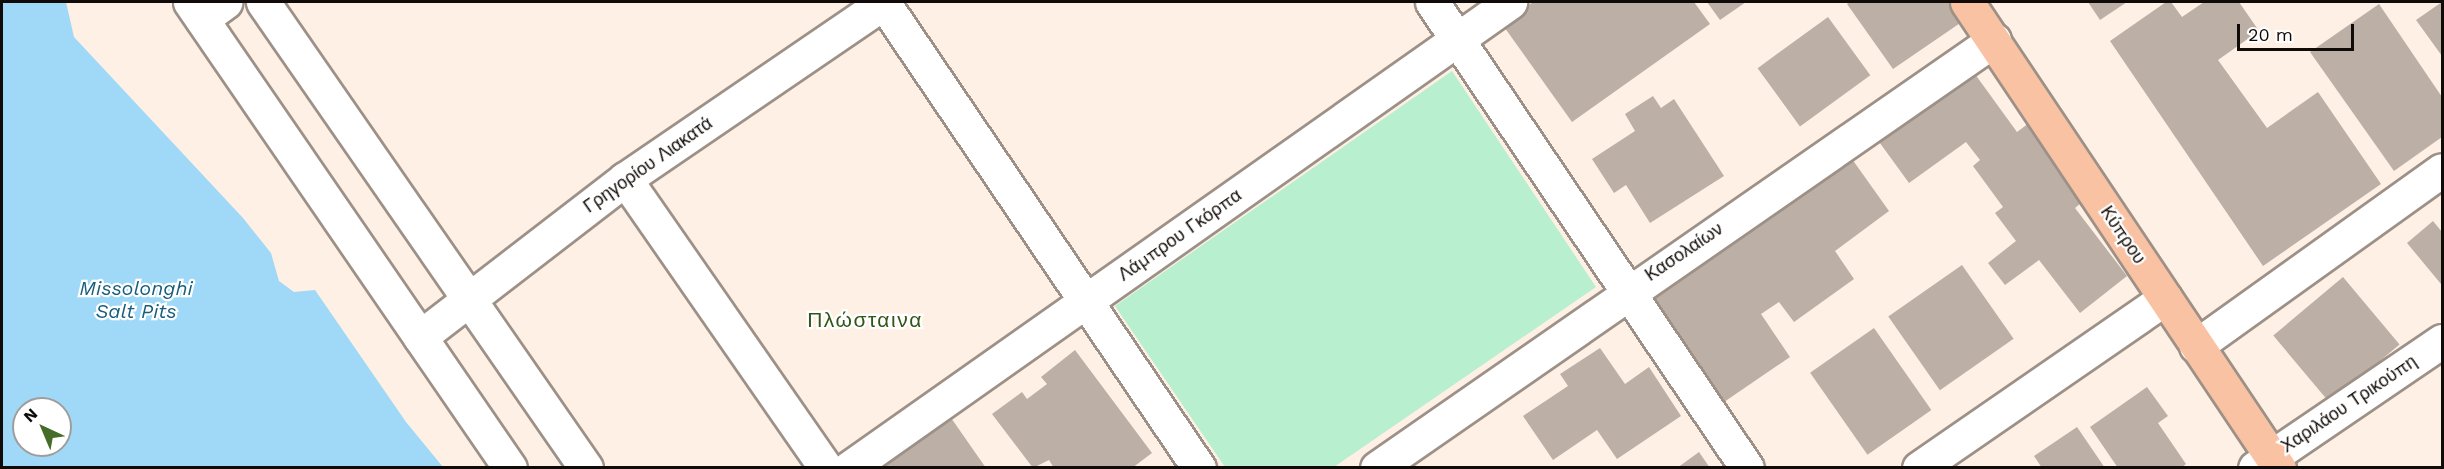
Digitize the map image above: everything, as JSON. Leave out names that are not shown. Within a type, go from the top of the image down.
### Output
[{"type":"main road","name":"Κύπρου","points":[[1974,4],[1994,40],[2196,346],[2268,464]]},
{"type":"street","points":[[263,2],[586,468]]},
{"type":"street","points":[[883,2],[1199,468]]},
{"type":"street","name":"Γρηγορίου Λιακατά","points":[[420,337],[625,179],[883,2]]},
{"type":"street","points":[[1432,2],[1747,468]]},
{"type":"street","name":"Λάμπρου Γκόρπα","points":[[849,468],[1510,2]]},
{"type":"street","points":[[206,7],[420,337],[510,468]]},
{"type":"street","name":"Κασολαίων","points":[[1377,468],[1627,292],[1994,40]]},
{"type":"street","points":[[2196,346],[2442,170]]},
{"type":"street","points":[[625,179],[826,468]]},
{"type":"street","points":[[1919,468],[2165,298]]},
{"type":"street","name":"Χαριλάου Τρικούπη","points":[[2268,464],[2442,341]]},
{"type":"green space","points":[[1452,71],[1596,287],[1334,467],[1225,467],[1115,306]]},
{"type":"water","name":"Missolonghi Salt Pits","points":[[2,2],[66,2],[74,37],[243,218],[271,253],[279,281],[294,292],[315,290],[406,422],[443,467],[2,467]]},
{"type":"building","points":[[1533,2],[1694,2],[1710,24],[1572,122],[1502,24]]},
{"type":"building","points":[[1707,2],[1746,2],[1720,20]]},
{"type":"building","points":[[1850,2],[1958,2],[1969,17],[1893,69],[1847,4]]},
{"type":"building","points":[[2088,2],[2127,2],[2100,20]]},
{"type":"building","points":[[2166,2],[2171,2],[2182,17],[2204,2],[2239,2],[2259,31],[2218,60],[2267,128],[2318,92],[2381,184],[2263,266],[2110,41]]},
{"type":"building","points":[[2442,2],[2442,56],[2416,20]]},
{"type":"building","points":[[2379,4],[2442,97],[2442,137],[2394,171],[2310,52]]},
{"type":"building","points":[[1828,17],[1870,75],[1800,126],[1758,68]]},
{"type":"building","points":[[1972,70],[2017,132],[2029,123],[2087,198],[2075,208],[2127,276],[2080,313],[2039,260],[2005,285],[1988,263],[2016,241],[1995,213],[2003,207],[1973,166],[1980,160],[1966,142],[1909,183],[1877,139]]},
{"type":"building","points":[[1653,96],[1661,108],[1674,99],[1724,176],[1650,223],[1626,185],[1614,193],[1592,159],[1635,131],[1625,114]]},
{"type":"building","points":[[1852,159],[1889,211],[1835,251],[1854,279],[1794,322],[1779,302],[1761,314],[1790,357],[1724,402],[1653,300]]},
{"type":"building","points":[[2433,221],[2442,232],[2441,284],[2407,243]]},
{"type":"building","points":[[1962,265],[2014,339],[1940,390],[1888,317]]},
{"type":"building","points":[[2343,277],[2400,344],[2330,403],[2273,335]]},
{"type":"building","points":[[1874,328],[1931,410],[1867,455],[1810,373]]},
{"type":"building","points":[[1600,348],[1625,384],[1649,367],[1681,416],[1617,459],[1597,430],[1553,460],[1523,416],[1568,386],[1560,374]]},
{"type":"building","points":[[1075,350],[1152,453],[1132,468],[1054,468],[1049,460],[1033,468],[992,414],[1022,392],[1027,399],[1047,384],[1041,377]]},
{"type":"building","points":[[2147,387],[2168,416],[2158,423],[2186,464],[2181,468],[2118,468],[2090,427]]},
{"type":"building","points":[[949,415],[986,468],[872,468]]},
{"type":"building","points":[[2077,427],[2105,468],[2042,468],[2034,456]]},
{"type":"building","points":[[1699,452],[1710,468],[1677,468]]},
{"type":"district","name":"Πλώσταινα","points":[[865,320]]}]
